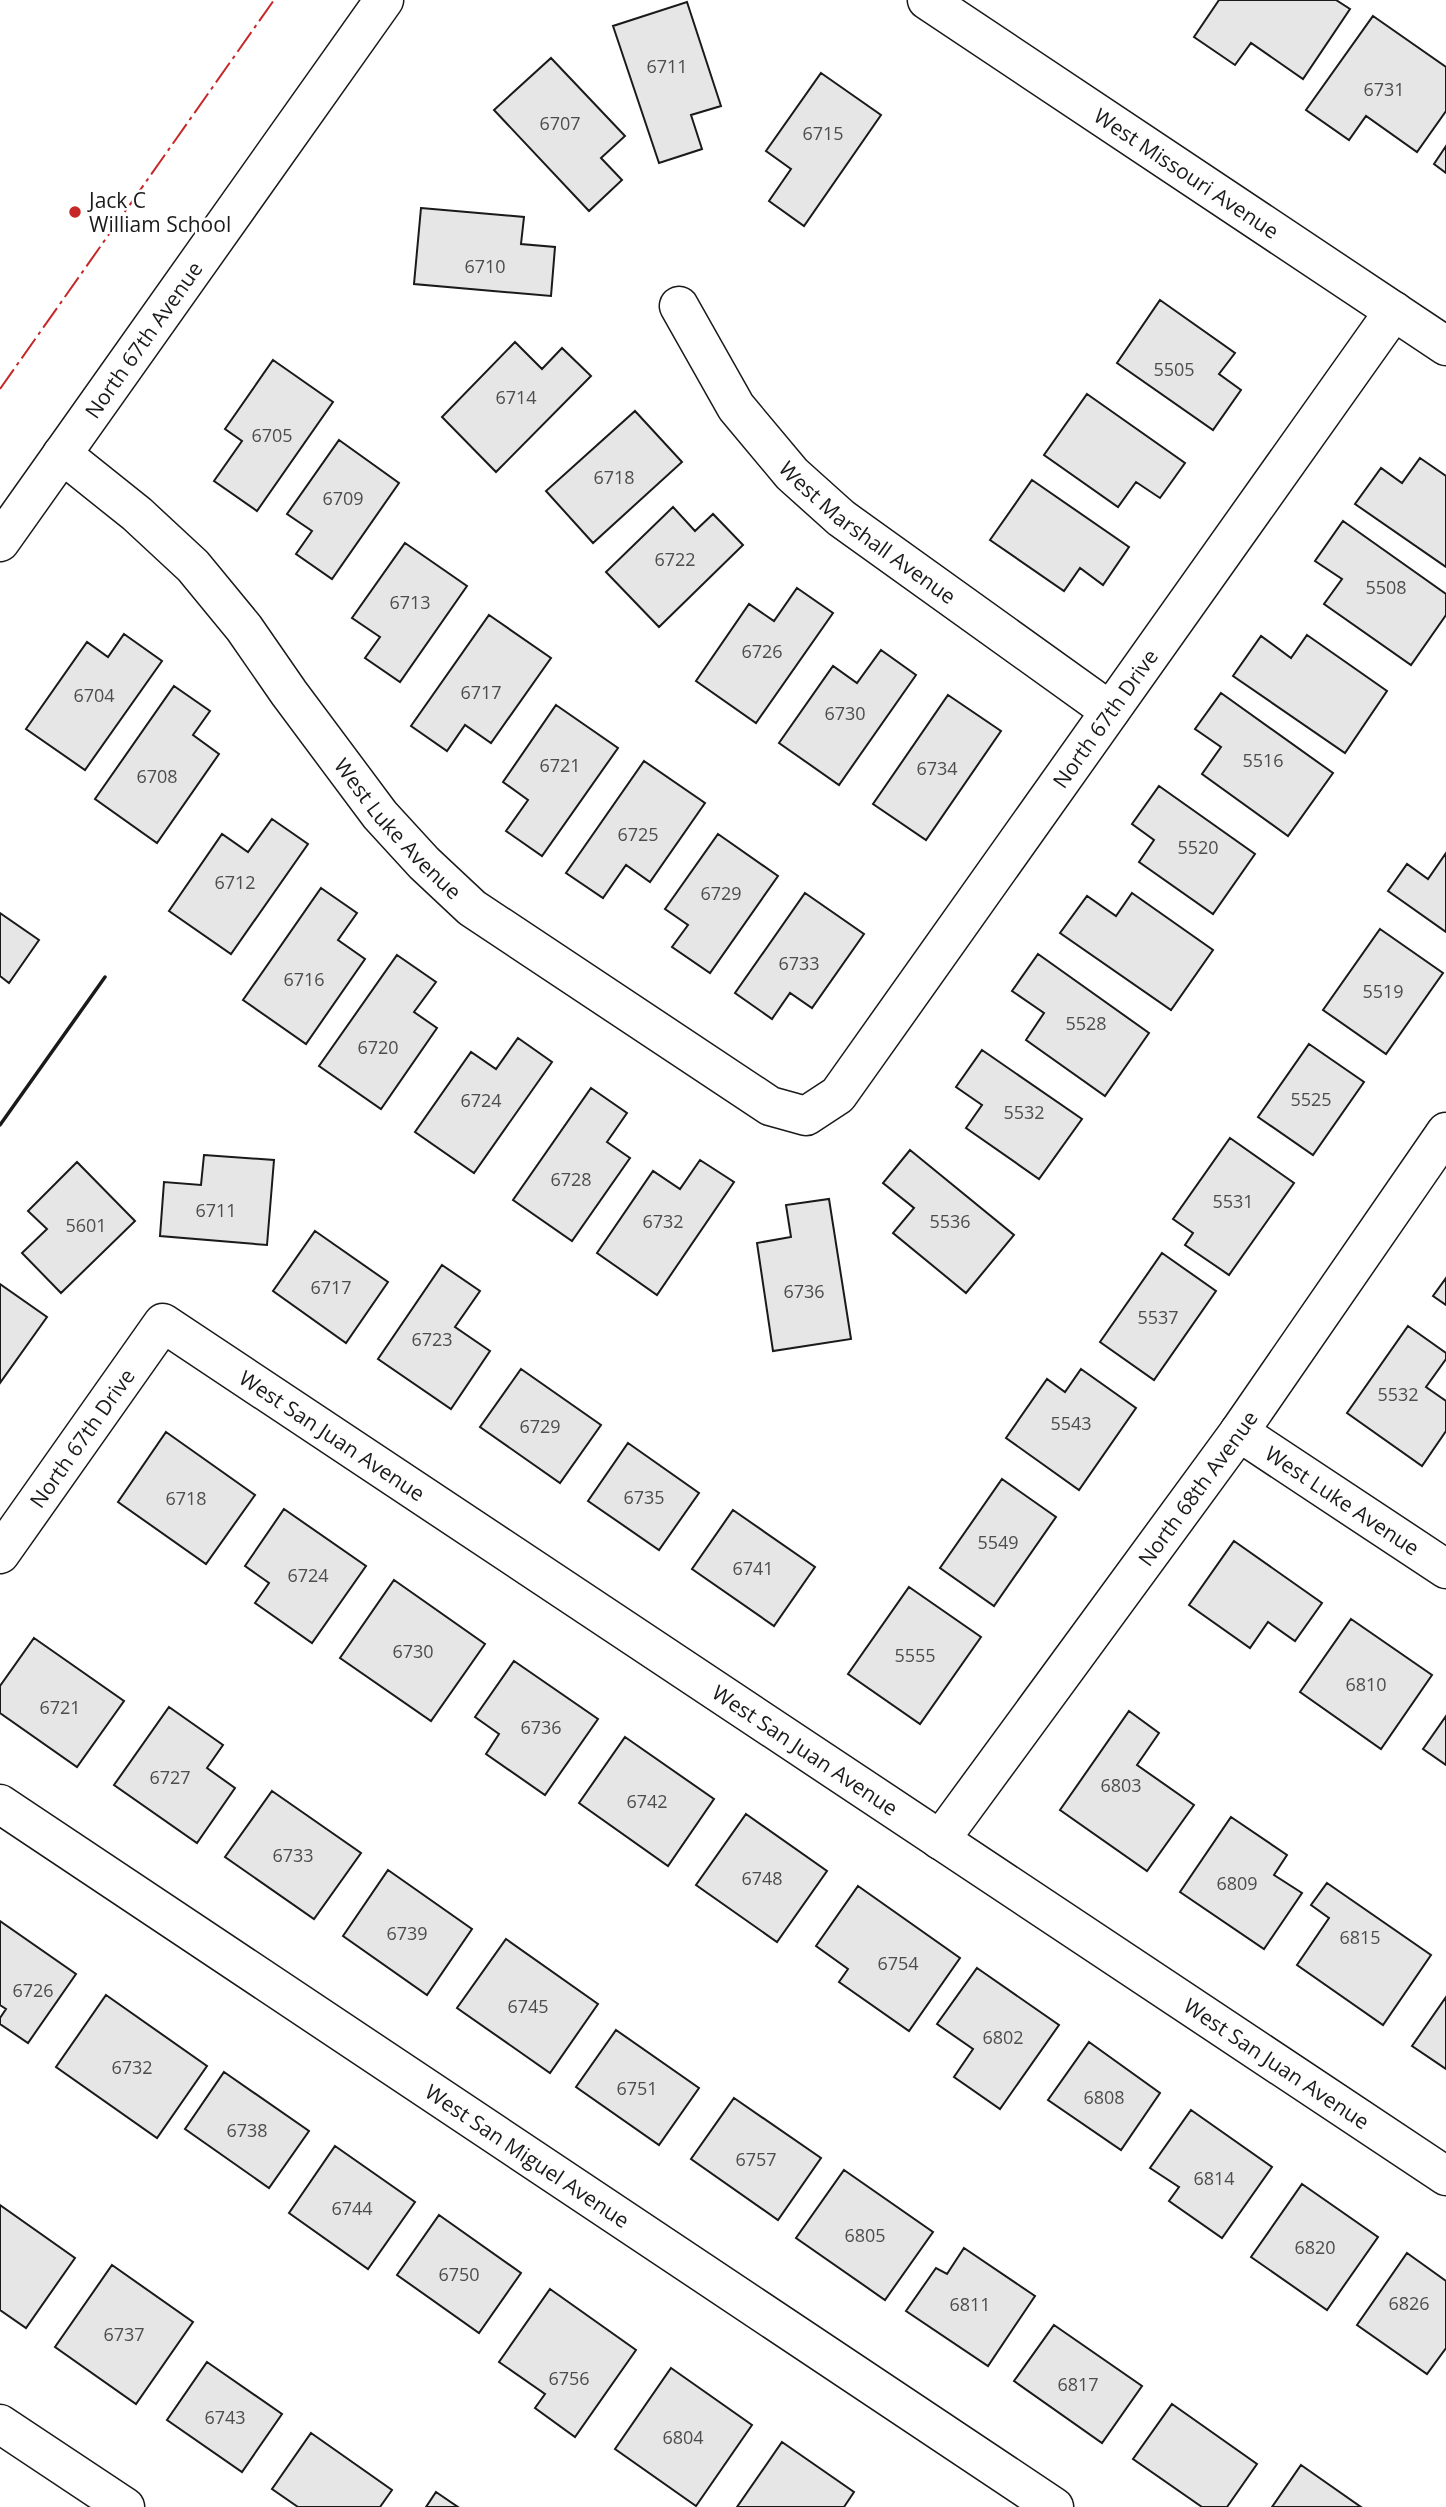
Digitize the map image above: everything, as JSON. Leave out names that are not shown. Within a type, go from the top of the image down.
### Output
[{"type":"street","name":"North 67th Avenue","points":[[0,542],[384,0]]},
{"type":"street","name":"West Missouri Avenue","points":[[927,0],[1446,346]]},
{"type":"street","name":"West Marshall Avenue","points":[[679,306],[737,407],[792,474],[841,518],[1110,712]]},
{"type":"street","name":"North 67th Drive","points":[[806,1116],[838,1095],[1394,311]]},
{"type":"street","name":"West Luke Avenue","points":[[62,454],[137,514],[193,566],[244,628],[380,815],[424,863],[472,908],[770,1106],[806,1116]]},
{"type":"street","name":"North 68th Avenue","points":[[940,1840],[1239,1432],[1446,1132]]},
{"type":"street","name":"North 67th Drive","points":[[0,1555],[163,1323]]},
{"type":"street","name":"West San Juan Avenue","points":[[163,1323],[1446,2176]]},
{"type":"street","name":"West Luke Avenue","points":[[1239,1432],[1446,1569]]},
{"type":"street","name":"West San Miguel Avenue","points":[[0,1804],[1054,2507]]},
{"type":"street","points":[[0,2424],[124,2507]]},
{"type":"building","points":[[1219,0],[1336,0],[1350,9],[1303,79],[1251,43],[1235,65],[1194,37]]},
{"type":"building","points":[[687,2],[721,106],[691,115],[702,149],[659,163],[613,26]]},
{"type":"building","points":[[1373,16],[1446,67],[1446,111],[1417,152],[1366,116],[1349,140],[1306,110]]},
{"type":"building","points":[[551,58],[625,136],[601,158],[622,180],[589,211],[494,110]]},
{"type":"building","points":[[821,73],[881,115],[804,226],[769,201],[791,169],[766,151]]},
{"type":"building","points":[[1446,146],[1446,173],[1434,164]]},
{"type":"building","points":[[421,208],[524,217],[521,244],[555,247],[551,296],[414,284]]},
{"type":"building","points":[[1160,300],[1235,353],[1219,374],[1241,390],[1213,430],[1117,363]]},
{"type":"building","points":[[515,342],[542,369],[562,348],[591,376],[496,472],[442,417]]},
{"type":"building","points":[[273,360],[333,402],[257,511],[214,481],[242,441],[225,429]]},
{"type":"building","points":[[1087,394],[1185,463],[1160,498],[1136,482],[1118,507],[1044,455]]},
{"type":"building","points":[[635,411],[682,462],[593,543],[546,491]]},
{"type":"building","points":[[339,440],[399,483],[332,579],[296,554],[312,531],[287,514]]},
{"type":"building","points":[[1420,458],[1446,476],[1446,567],[1355,504],[1381,468],[1402,483]]},
{"type":"building","points":[[1032,480],[1129,547],[1103,585],[1080,568],[1064,591],[990,540]]},
{"type":"building","points":[[673,507],[695,531],[713,514],[743,545],[659,627],[606,572]]},
{"type":"building","points":[[1343,521],[1446,594],[1446,615],[1411,665],[1324,604],[1342,579],[1315,561]]},
{"type":"building","points":[[405,543],[467,586],[400,682],[365,658],[380,637],[352,618]]},
{"type":"building","points":[[797,588],[833,613],[756,723],[696,681],[749,604],[774,621]]},
{"type":"building","points":[[489,615],[551,658],[491,743],[465,725],[447,751],[411,726]]},
{"type":"building","points":[[124,634],[162,661],[85,770],[26,729],[87,642],[108,657]]},
{"type":"building","points":[[1307,635],[1387,691],[1345,753],[1233,676],[1261,636],[1291,658]]},
{"type":"building","points":[[881,650],[916,675],[839,785],[779,743],[833,666],[857,683]]},
{"type":"building","points":[[174,686],[210,711],[193,735],[219,754],[157,843],[95,799]]},
{"type":"building","points":[[1221,693],[1333,773],[1288,836],[1202,774],[1221,747],[1195,729]]},
{"type":"building","points":[[948,695],[1001,731],[926,840],[873,804]]},
{"type":"building","points":[[556,705],[618,748],[542,856],[506,831],[528,800],[503,782]]},
{"type":"building","points":[[644,761],[705,803],[650,882],[626,865],[603,898],[566,873]]},
{"type":"building","points":[[1159,786],[1255,854],[1213,914],[1139,862],[1154,840],[1132,824]]},
{"type":"building","points":[[272,819],[308,844],[231,954],[169,911],[222,834],[248,852]]},
{"type":"building","points":[[718,834],[778,876],[710,973],[672,947],[688,925],[665,909]]},
{"type":"building","points":[[1446,853],[1446,932],[1388,891],[1407,864],[1428,879]]},
{"type":"building","points":[[321,888],[357,913],[338,940],[365,959],[306,1044],[243,1000]]},
{"type":"building","points":[[805,893],[864,934],[812,1008],[790,993],[772,1019],[735,993]]},
{"type":"building","points":[[1132,893],[1213,950],[1171,1010],[1060,933],[1087,896],[1116,916]]},
{"type":"building","points":[[0,913],[39,940],[9,983],[0,976]]},
{"type":"building","points":[[1380,929],[1443,973],[1386,1054],[1323,1010]]},
{"type":"building","points":[[1038,954],[1149,1033],[1105,1096],[1026,1040],[1044,1013],[1012,991]]},
{"type":"building","points":[[397,955],[436,982],[414,1012],[437,1028],[381,1109],[319,1066]]},
{"type":"building","points":[[518,1038],[552,1062],[474,1173],[415,1132],[471,1052],[496,1069]]},
{"type":"building","points":[[1309,1044],[1364,1082],[1313,1155],[1258,1117]]},
{"type":"building","points":[[982,1050],[1082,1119],[1039,1179],[966,1128],[982,1105],[956,1087]]},
{"type":"building","points":[[591,1088],[627,1113],[607,1142],[630,1158],[572,1241],[513,1200]]},
{"type":"building","points":[[1230,1138],[1294,1183],[1229,1275],[1185,1245],[1193,1233],[1173,1219]]},
{"type":"building","points":[[910,1150],[1014,1235],[966,1293],[893,1233],[914,1208],[883,1183]]},
{"type":"building","points":[[204,1155],[274,1160],[267,1245],[160,1236],[164,1182],[201,1185]]},
{"type":"building","points":[[700,1160],[734,1182],[657,1295],[597,1253],[653,1171],[680,1189]]},
{"type":"building","points":[[77,1162],[135,1221],[61,1293],[22,1253],[47,1229],[28,1211]]},
{"type":"building","points":[[829,1199],[851,1339],[773,1351],[757,1243],[791,1237],[786,1205]]},
{"type":"building","points":[[315,1231],[388,1282],[346,1343],[273,1291]]},
{"type":"building","points":[[1162,1253],[1216,1291],[1154,1380],[1100,1342]]},
{"type":"building","points":[[442,1265],[480,1291],[455,1327],[490,1351],[451,1409],[378,1359]]},
{"type":"building","points":[[1446,1278],[1446,1305],[1433,1296]]},
{"type":"building","points":[[0,1284],[47,1317],[0,1383]]},
{"type":"building","points":[[1408,1326],[1446,1353],[1446,1359],[1426,1387],[1446,1401],[1446,1431],[1422,1466],[1347,1413]]},
{"type":"building","points":[[521,1369],[601,1425],[560,1483],[480,1427]]},
{"type":"building","points":[[1081,1369],[1136,1408],[1079,1490],[1006,1438],[1047,1379],[1065,1392]]},
{"type":"building","points":[[166,1432],[255,1495],[206,1564],[118,1502]]},
{"type":"building","points":[[628,1443],[699,1493],[659,1550],[588,1501]]},
{"type":"building","points":[[1002,1479],[1056,1517],[994,1606],[940,1568]]},
{"type":"building","points":[[284,1509],[366,1566],[312,1643],[255,1603],[269,1583],[245,1566]]},
{"type":"building","points":[[733,1510],[815,1567],[774,1626],[692,1569]]},
{"type":"building","points":[[1234,1541],[1322,1603],[1295,1641],[1268,1622],[1250,1648],[1189,1605]]},
{"type":"building","points":[[394,1580],[485,1644],[431,1721],[340,1658]]},
{"type":"building","points":[[909,1587],[981,1637],[920,1724],[848,1674]]},
{"type":"building","points":[[1351,1619],[1432,1675],[1381,1749],[1300,1692]]},
{"type":"building","points":[[34,1638],[124,1701],[77,1767],[0,1713],[0,1686]]},
{"type":"building","points":[[514,1661],[598,1719],[545,1795],[486,1754],[499,1734],[475,1717]]},
{"type":"building","points":[[169,1707],[223,1745],[207,1768],[235,1788],[197,1843],[114,1785]]},
{"type":"building","points":[[1129,1711],[1159,1733],[1137,1765],[1194,1805],[1147,1871],[1060,1810]]},
{"type":"building","points":[[1446,1716],[1446,1765],[1423,1749]]},
{"type":"building","points":[[625,1737],[714,1799],[668,1866],[579,1803]]},
{"type":"building","points":[[272,1791],[361,1853],[314,1919],[225,1857]]},
{"type":"building","points":[[746,1814],[827,1871],[777,1942],[696,1885]]},
{"type":"building","points":[[1231,1817],[1287,1855],[1274,1875],[1302,1893],[1264,1949],[1180,1892]]},
{"type":"building","points":[[388,1870],[472,1929],[427,1995],[343,1936]]},
{"type":"building","points":[[1327,1883],[1431,1955],[1383,2025],[1297,1965],[1329,1918],[1311,1905]]},
{"type":"building","points":[[858,1886],[960,1958],[909,2031],[839,1982],[848,1969],[816,1946]]},
{"type":"building","points":[[0,1921],[76,1974],[28,2043],[0,2024],[0,2018],[6,2009],[0,2005]]},
{"type":"building","points":[[506,1939],[598,2004],[550,2073],[457,2008]]},
{"type":"building","points":[[977,1968],[1059,2025],[1000,2109],[954,2077],[973,2049],[937,2024]]},
{"type":"building","points":[[106,1995],[207,2066],[157,2138],[56,2067]]},
{"type":"building","points":[[1446,1997],[1446,2069],[1412,2046]]},
{"type":"building","points":[[616,2030],[699,2088],[659,2145],[576,2087]]},
{"type":"building","points":[[1089,2042],[1160,2093],[1121,2150],[1048,2100]]},
{"type":"building","points":[[224,2072],[309,2131],[269,2188],[185,2129]]},
{"type":"building","points":[[734,2098],[821,2158],[778,2220],[691,2159]]},
{"type":"building","points":[[1191,2110],[1272,2167],[1222,2238],[1169,2201],[1179,2187],[1150,2168]]},
{"type":"building","points":[[335,2146],[415,2202],[368,2269],[289,2213]]},
{"type":"building","points":[[844,2170],[933,2232],[885,2300],[796,2238]]},
{"type":"building","points":[[1302,2184],[1378,2237],[1327,2310],[1251,2257]]},
{"type":"building","points":[[0,2205],[75,2258],[26,2328],[0,2310]]},
{"type":"building","points":[[439,2215],[521,2273],[479,2333],[397,2275]]},
{"type":"building","points":[[964,2248],[1035,2296],[988,2366],[906,2311],[936,2268],[947,2274]]},
{"type":"building","points":[[1407,2253],[1446,2281],[1446,2348],[1427,2374],[1357,2325]]},
{"type":"building","points":[[112,2265],[193,2322],[136,2404],[55,2347]]},
{"type":"building","points":[[550,2289],[636,2350],[575,2437],[535,2408],[545,2394],[499,2362]]},
{"type":"building","points":[[1054,2325],[1142,2386],[1102,2443],[1014,2381]]},
{"type":"building","points":[[207,2362],[282,2414],[242,2472],[167,2420]]},
{"type":"building","points":[[671,2368],[752,2425],[696,2506],[615,2449]]},
{"type":"building","points":[[1172,2404],[1257,2464],[1227,2507],[1202,2507],[1133,2459]]},
{"type":"building","points":[[311,2433],[392,2490],[380,2507],[298,2507],[272,2489]]},
{"type":"building","points":[[782,2442],[854,2492],[844,2507],[737,2507]]},
{"type":"building","points":[[1301,2465],[1361,2507],[1272,2507]]},
{"type":"building","points":[[436,2492],[458,2507],[426,2507]]},
{"type":"wall","points":[[0,1125],[105,977]]},
{"type":"power","points":[[0,389],[274,0]]},
{"type":"place","name":"Jack C William School","points":[[75,212]]}]
